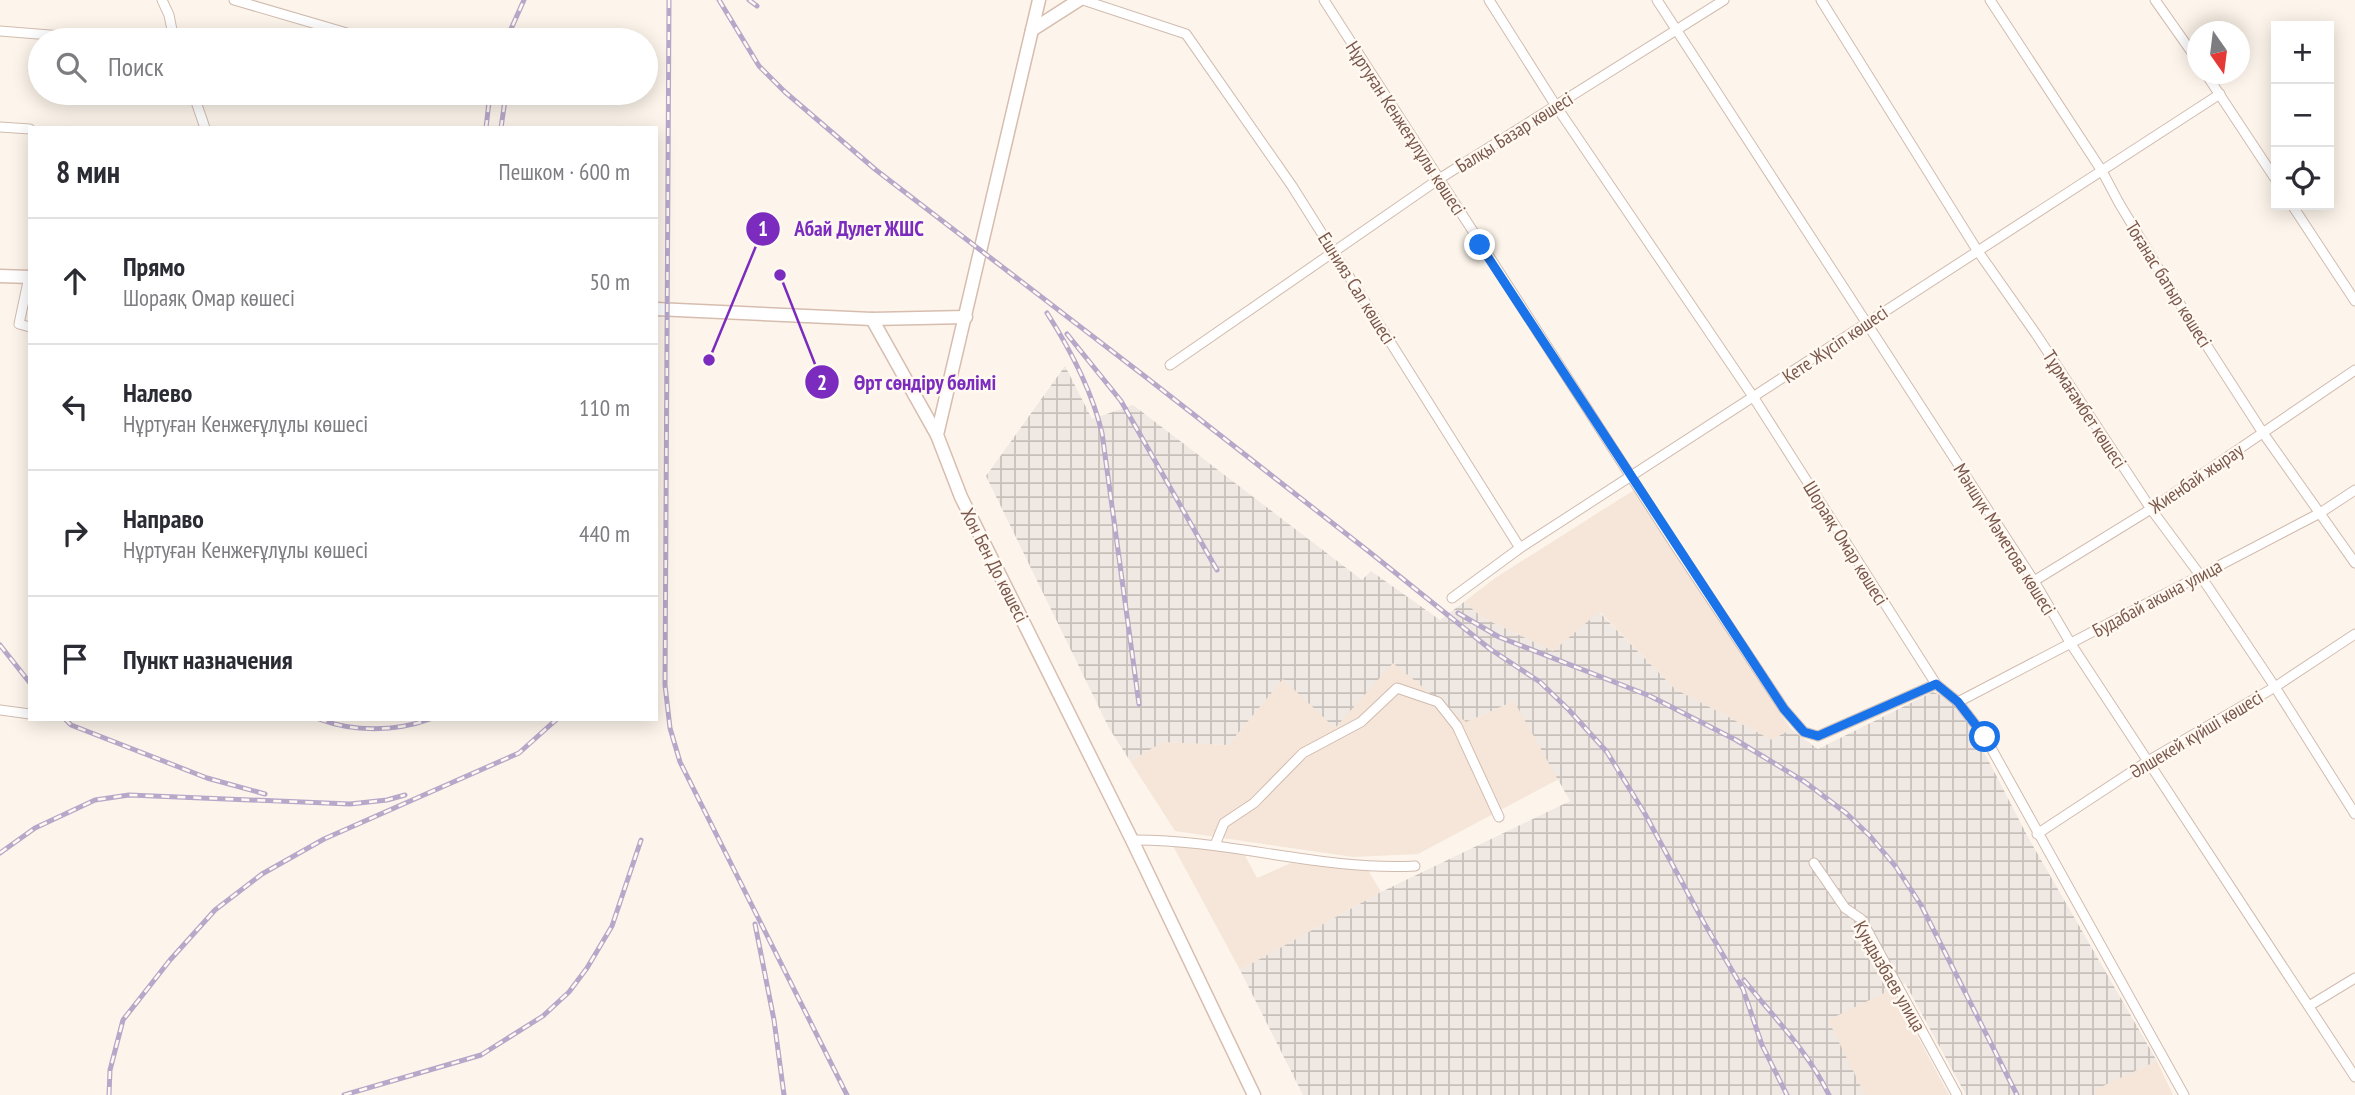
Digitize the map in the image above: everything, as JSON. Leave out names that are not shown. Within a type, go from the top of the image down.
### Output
[{"type":"street","points":[[162,0],[172,28]]},
{"type":"street","points":[[234,0],[330,28]]},
{"type":"street","points":[[937,436],[1039,0]]},
{"type":"street","points":[[1032,30],[1081,0]]},
{"type":"street","name":"Ешнияз Сал көшесі","points":[[1081,0],[1186,34],[1292,186],[1520,548]]},
{"type":"street","name":"Нұртуған Кенжеғұлұлы көшесі","points":[[1324,0],[1630,476],[1784,709],[1804,732],[1818,736],[1936,684]]},
{"type":"street","name":"Шораяқ Омар көшесі","points":[[1489,0],[1556,106],[1754,398],[1936,684],[1958,702],[1985,737],[2184,1095]]},
{"type":"street","name":"Мәншүк Мәметова көшесі","points":[[1657,0],[2034,582],[2071,644],[2355,1077]]},
{"type":"street","name":"Балқы Базар көшесі","points":[[1170,365],[1439,179],[1724,0]]},
{"type":"street","name":"Тұрмағамбет көшесі","points":[[1821,0],[1977,250],[2036,334],[2151,509],[2200,575],[2355,814]]},
{"type":"street","name":"Тоғанас батыр көшесі","points":[[1990,0],[2102,171],[2119,204],[2263,433],[2355,563]]},
{"type":"street","points":[[2155,0],[2187,46]]},
{"type":"street","points":[[0,31],[28,33]]},
{"type":"street","points":[[2213,84],[2271,172]]},
{"type":"street","name":"Кете Жүсіп көшесі","points":[[1452,598],[1520,548],[2220,94]]},
{"type":"street","points":[[196,105],[204,126]]},
{"type":"street","points":[[0,127],[28,129]]},
{"type":"street","points":[[2295,210],[2355,301]]},
{"type":"street","points":[[0,275],[28,277]]},
{"type":"street","points":[[28,282],[19,324],[28,326]]},
{"type":"street","points":[[658,309],[872,318],[966,317]]},
{"type":"street","name":"Хон Бен До көшесі","points":[[872,318],[937,436],[961,497],[1132,840],[1254,1095]]},
{"type":"street","name":"Жиенбай жырау","points":[[2034,582],[2151,509],[2355,370]]},
{"type":"street","name":"Будабай акына улица","points":[[1958,702],[2320,513],[2355,490]]},
{"type":"street","name":"Әлшекей күйші көшесі","points":[[2037,834],[2148,761],[2275,687],[2355,634]]},
{"type":"street","points":[[1215,845],[1224,823],[1254,803],[1303,752],[1361,722],[1397,688],[1438,702],[1445,710],[1457,726],[1499,817]]},
{"type":"street","points":[[0,710],[28,715]]},
{"type":"street","points":[[1132,840],[1215,845],[1384,868],[1415,866]]},
{"type":"street","name":"Кундызбаев улица","points":[[1814,863],[1845,908],[1861,919],[1957,1095]]},
{"type":"street","points":[[2309,1006],[2355,978]]},
{"type":"shaded area","points":[[1065,366],[1092,419],[1133,405],[1362,580],[1371,571],[1440,620],[1464,602],[1483,618],[1553,651],[1599,612],[1675,689],[1772,740],[1791,729],[1818,749],[1933,692],[1958,702],[2029,839],[2157,1061],[2094,1090],[2096,1095],[1966,1095],[1905,983],[1828,1020],[1865,1095],[1303,1095],[1240,970],[1381,892],[1570,801],[1514,701],[1466,722],[1393,663],[1335,728],[1283,679],[1228,745],[1163,742],[1130,761],[1109,728],[986,476]]},
{"type":"shaded area","points":[[1634,490],[1791,729],[1772,740],[1675,689],[1600,612],[1553,651],[1483,618],[1464,602],[1495,578]]},
{"type":"shaded area","points":[[1393,662],[1466,722],[1514,701],[1559,779],[1418,854],[1353,857],[1175,831],[1130,761],[1163,742],[1228,745],[1283,679],[1335,727]]},
{"type":"shaded area","points":[[1173,846],[1243,852],[1257,878],[1291,863],[1368,870],[1381,892],[1240,970]]},
{"type":"shaded area","points":[[1892,989],[1949,1095],[1865,1095],[1827,1020]]},
{"type":"shaded area","points":[[2157,1061],[2173,1095],[2096,1095],[2093,1090]]},
{"type":"railway","points":[[511,28],[524,0]]},
{"type":"railway","points":[[669,0],[665,685],[670,728],[680,762],[847,1095]]},
{"type":"railway","points":[[719,0],[759,66],[785,92],[876,170],[1147,378],[1490,649],[1540,682],[1569,710],[1607,752],[1645,814],[1743,989],[1762,1045],[1787,1095]]},
{"type":"railway","points":[[749,0],[757,6]]},
{"type":"railway","points":[[486,126],[489,105]]},
{"type":"railway","points":[[501,126],[504,105]]},
{"type":"railway","points":[[1047,313],[1079,371],[1102,433],[1139,704]]},
{"type":"railway","points":[[1067,334],[1121,401],[1217,570]]},
{"type":"railway","points":[[1458,613],[1499,637],[1650,696],[1736,740],[1805,782],[1846,813],[1896,867],[1921,905],[2017,1095]]},
{"type":"railway","points":[[0,645],[28,680]]},
{"type":"railway","points":[[67,721],[71,725],[207,778],[265,794]]},
{"type":"railway","points":[[326,721],[374,729],[424,721]]},
{"type":"railway","points":[[109,1095],[110,1070],[123,1020],[170,960],[215,910],[262,874],[324,839],[519,753],[555,721]]},
{"type":"railway","points":[[0,853],[35,828],[95,800],[129,795],[350,804],[405,795]]},
{"type":"railway","points":[[344,1095],[481,1055],[543,1016],[569,992],[612,926],[641,840]]},
{"type":"railway","points":[[755,924],[774,1020],[784,1095]]},
{"type":"railway","points":[[1744,980],[1801,1049],[1829,1095]]},
{"type":"place","name":"Өрт сөндіру бөлімі","points":[[780,275]]},
{"type":"place","name":"Абай Дулет ЖШС","points":[[709,360]]},
{"type":"route","points":[[1480,245],[1784,709],[1804,732],[1818,736],[1936,684],[1958,702],[1985,737]]}]
